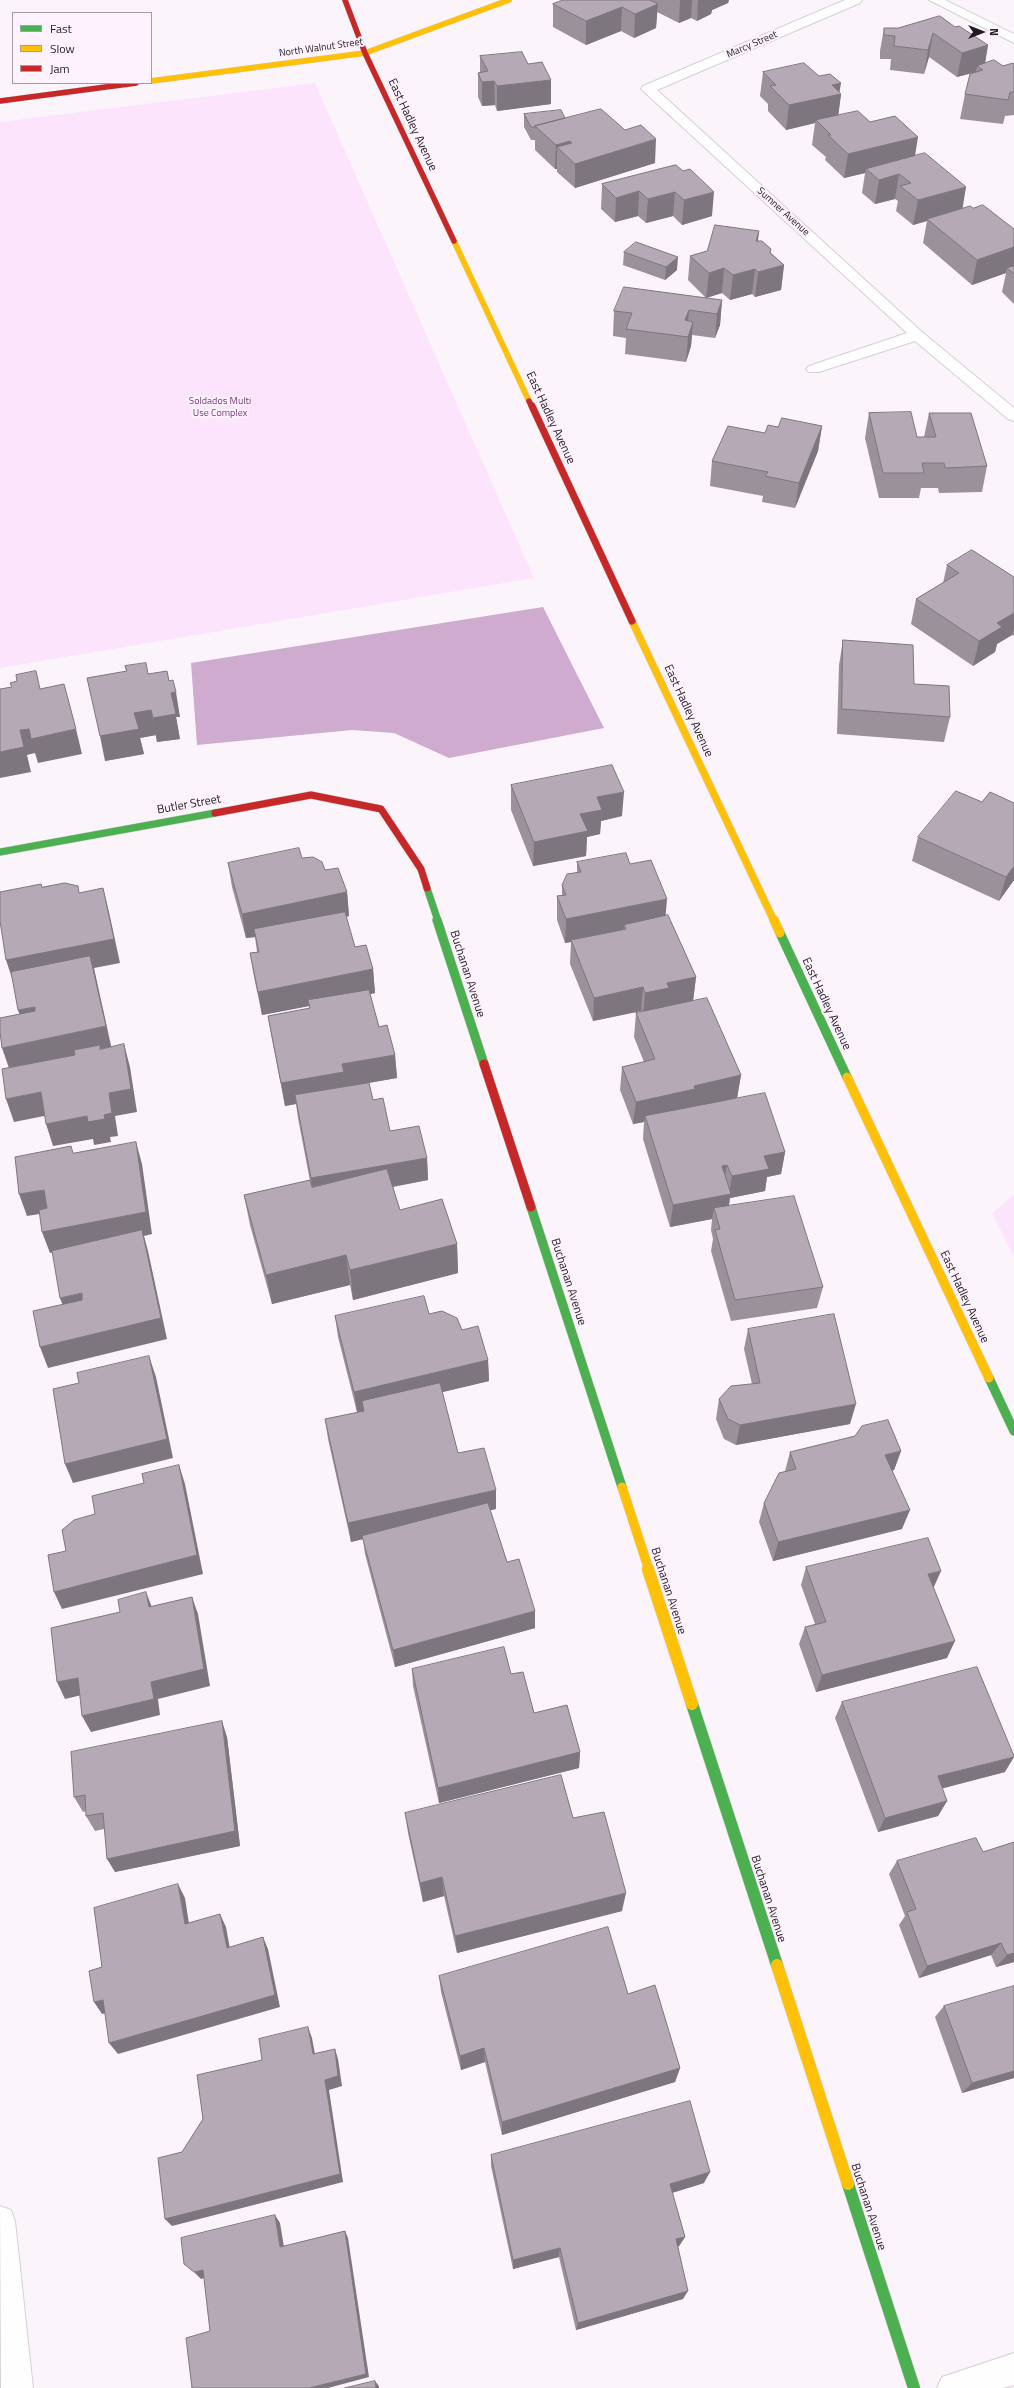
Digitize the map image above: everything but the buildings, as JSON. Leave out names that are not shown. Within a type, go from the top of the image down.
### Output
[{"type":"street","name":"East Hadley Avenue","points":[[345,0],[365,54],[1014,1431]]},
{"type":"street","name":"North Walnut Street","points":[[152,81],[365,54],[509,0]]},
{"type":"street","name":"Marcy Street","points":[[648,89],[856,0]]},
{"type":"street","points":[[935,0],[1014,39]]},
{"type":"street","points":[[0,100],[128,84]]},
{"type":"street","name":"Sumner Avenue","points":[[648,89],[917,335],[1014,416]]},
{"type":"street","points":[[814,370],[917,335]]},
{"type":"street","name":"Butler Street","points":[[0,852],[311,795],[381,809]]},
{"type":"street","name":"Buchanan Avenue","points":[[381,809],[420,869],[914,2388]]},
{"type":"street","points":[[0,2221],[17,2388]]},
{"type":"street","points":[[953,2388],[1014,2368]]},
{"type":"green space","name":"Soldados Multi Use Complex","points":[[315,83],[534,578],[0,668],[0,122]]},
{"type":"green space","points":[[1014,1195],[1014,1257],[992,1213]]},
{"type":"shaded area","points":[[543,607],[604,728],[449,758],[394,733],[352,730],[197,745],[191,663]]},
{"type":"traffic: fast","points":[[0,852],[215,813]]},
{"type":"traffic: fast","points":[[427,888],[484,1064]]},
{"type":"traffic: fast","points":[[780,933],[847,1077]]},
{"type":"traffic: fast","points":[[531,1207],[622,1487]]},
{"type":"traffic: fast","points":[[989,1378],[1014,1431]]},
{"type":"traffic: fast","points":[[692,1704],[777,1965]]},
{"type":"traffic: fast","points":[[848,2184],[914,2388]]},
{"type":"traffic: slow","points":[[152,81],[365,53],[509,0]]},
{"type":"traffic: slow","points":[[454,241],[529,401]]},
{"type":"traffic: slow","points":[[632,621],[780,933]]},
{"type":"traffic: slow","points":[[847,1077],[989,1378]]},
{"type":"traffic: slow","points":[[622,1487],[692,1704]]},
{"type":"traffic: slow","points":[[777,1965],[848,2184]]},
{"type":"traffic: jam","points":[[345,0],[365,53],[454,241]]},
{"type":"traffic: jam","points":[[0,101],[128,84]]},
{"type":"traffic: jam","points":[[529,401],[632,621]]},
{"type":"traffic: jam","points":[[215,813],[311,795],[381,809],[421,869],[427,888]]},
{"type":"traffic: jam","points":[[484,1064],[531,1207]]}]
